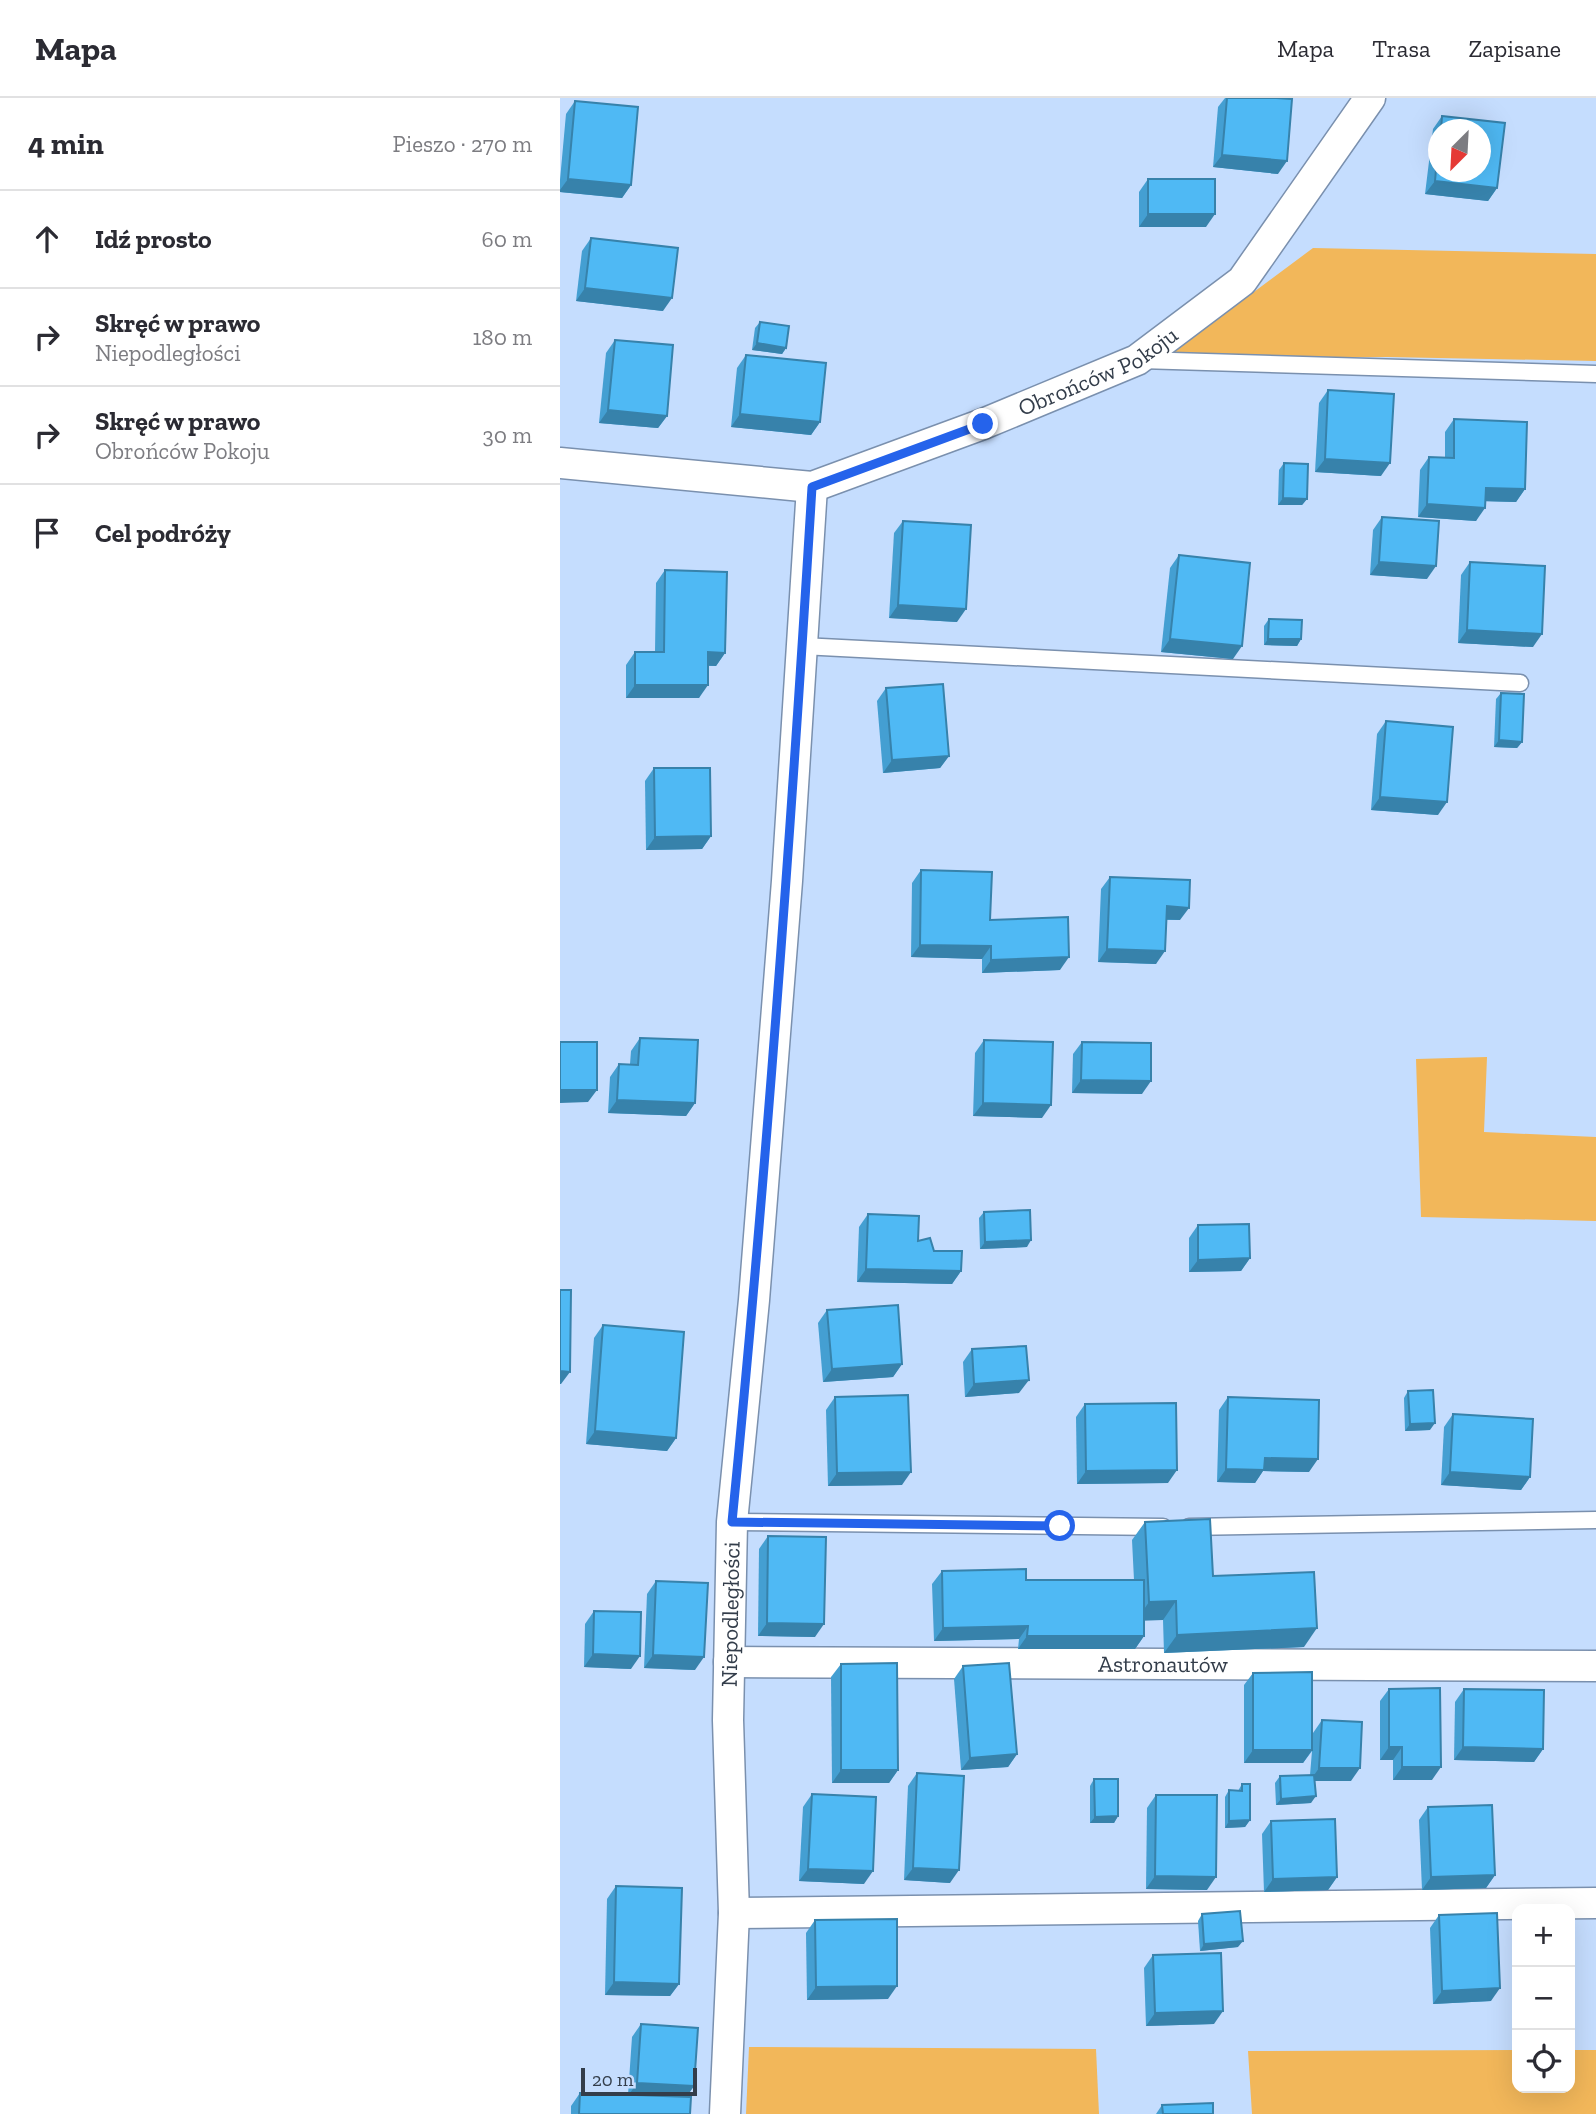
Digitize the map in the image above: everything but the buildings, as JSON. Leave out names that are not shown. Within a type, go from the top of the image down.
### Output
[{"type":"street","name":"Obrońców Pokoju","points":[[560,463],[812,487],[983,424],[1137,360],[1242,281],[1370,98]]},
{"type":"street","name":"Niepodległości","points":[[725,2114],[734,1913],[728,1720],[732,1522],[755,1286],[787,881],[812,487]]},
{"type":"street","name":"Astronautów","points":[[729,1662],[1596,1666]]},
{"type":"street","points":[[734,1913],[1596,1903]]},
{"type":"lane","points":[[1137,360],[1596,374]]},
{"type":"lane","points":[[802,646],[1520,683]]},
{"type":"lane","points":[[732,1522],[1187,1528],[1596,1520]]},
{"type":"shaded area","points":[[1313,248],[1596,254],[1596,361],[1388,357],[1164,359]]},
{"type":"shaded area","points":[[1487,1057],[1484,1132],[1596,1137],[1596,1221],[1421,1217],[1416,1059]]},
{"type":"shaded area","points":[[749,2047],[1096,2049],[1099,2114],[746,2114]]},
{"type":"shaded area","points":[[1512,2050],[1512,2093],[1575,2093],[1575,2050],[1596,2050],[1596,2114],[1252,2114],[1248,2051]]},
{"type":"route","points":[[983,424],[812,487],[787,881],[754,1300],[732,1522],[1060,1526]]}]
